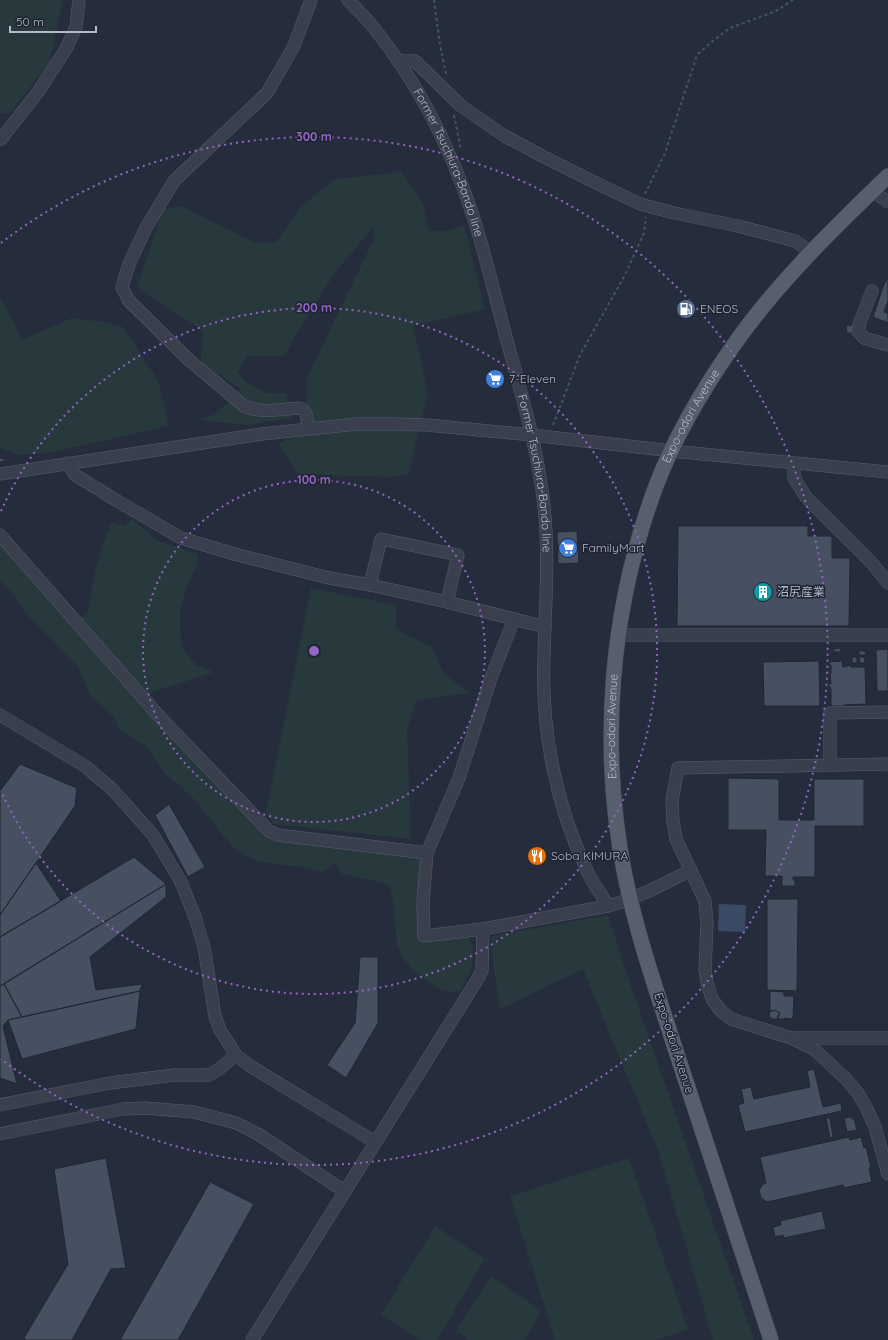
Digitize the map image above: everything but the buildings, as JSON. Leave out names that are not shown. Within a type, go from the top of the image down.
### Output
[{"type":"main road","name":"Expo-odori Avenue","points":[[771,1340],[675,1048],[630,900],[622,862],[615,813],[611,758],[611,704],[618,635],[637,546],[656,486],[695,406],[734,346],[759,312],[810,252],[888,176]]},
{"type":"street","points":[[1,139],[38,92],[66,49],[76,27],[79,0]]},
{"type":"street","points":[[309,428],[306,414],[303,409],[298,408],[264,411],[253,410],[244,406],[188,360],[129,301],[122,287],[129,264],[146,228],[174,181],[266,93],[294,46],[311,0]]},
{"type":"street","name":"Former Tsuchiura-Bando line","points":[[348,0],[374,28],[398,61],[430,113],[454,164],[474,217],[532,435],[540,479],[545,517],[547,559],[544,658],[547,739],[564,812],[574,841],[589,875],[608,906]]},
{"type":"street","points":[[398,61],[415,61],[460,105],[503,135],[549,160],[643,205],[738,226],[795,241],[810,252]]},
{"type":"street","points":[[872,191],[888,202]]},
{"type":"street","points":[[872,291],[858,331],[864,338],[888,345]]},
{"type":"street","points":[[0,474],[262,434],[357,424],[428,425],[794,464],[888,472]]},
{"type":"street","points":[[68,463],[76,475],[181,538],[234,554],[329,578],[370,585],[447,602],[546,627]]},
{"type":"street","points":[[794,464],[794,478],[806,498],[871,562],[888,583]]},
{"type":"street","points":[[0,535],[158,715],[269,831],[278,835],[427,854]]},
{"type":"street","points":[[370,585],[380,539],[458,555],[447,602]]},
{"type":"street","points":[[514,619],[491,678],[459,778],[427,854],[423,904],[424,936],[483,929],[608,906],[630,900],[691,870]]},
{"type":"street","points":[[618,635],[888,636]]},
{"type":"street","points":[[830,765],[830,713],[888,712]]},
{"type":"street","points":[[0,714],[85,766],[113,790],[154,835],[180,880],[195,917],[204,947],[215,1016],[220,1030],[236,1055],[250,1066],[375,1142]]},
{"type":"street","points":[[888,764],[678,768],[672,800],[672,822],[676,839],[706,901],[707,923],[705,970],[706,982],[712,1000],[721,1011],[731,1019],[791,1038],[815,1050],[846,1079],[866,1106],[875,1127],[888,1174]]},
{"type":"street","points":[[252,1340],[480,975],[482,970],[483,929]]},
{"type":"street","points":[[791,1038],[888,1038]]},
{"type":"street","points":[[0,1105],[110,1083],[174,1075],[209,1075],[236,1055]]},
{"type":"street","points":[[0,1134],[123,1109],[145,1108],[194,1112],[236,1123],[258,1134],[344,1192]]},
{"type":"path","points":[[548,437],[580,355],[625,275],[644,233],[643,205],[665,153],[697,55],[730,28],[776,11],[793,0]]},
{"type":"shaded area","points":[[0,0],[63,0],[49,63],[10,113],[0,113]]},
{"type":"shaded area","points":[[401,172],[423,203],[429,231],[448,231],[464,225],[485,309],[413,326],[428,393],[408,475],[387,477],[298,474],[278,444],[287,439],[314,435],[307,405],[307,377],[374,239],[373,227],[335,273],[284,356],[248,356],[238,372],[245,381],[267,393],[286,393],[292,418],[246,425],[197,420],[216,414],[241,389],[203,365],[201,359],[203,331],[137,287],[163,210],[181,206],[256,243],[276,242],[302,206],[335,179]]},
{"type":"shaded area","points":[[0,298],[13,320],[22,340],[72,318],[104,322],[123,327],[158,381],[169,426],[53,452],[20,455],[0,448]]},
{"type":"shaded area","points":[[132,519],[157,540],[197,554],[197,564],[180,608],[182,648],[196,665],[214,672],[138,697],[266,834],[418,856],[422,860],[420,940],[467,935],[471,942],[473,949],[472,963],[467,978],[460,991],[450,992],[439,989],[412,970],[403,957],[397,945],[393,901],[390,886],[385,883],[342,874],[335,863],[322,872],[302,867],[259,862],[246,856],[232,846],[194,799],[165,773],[145,745],[119,730],[114,717],[89,694],[78,667],[24,611],[16,597],[0,581],[0,545],[8,550],[81,619],[88,612],[96,568],[111,522],[124,526]]},
{"type":"shaded area","points":[[311,588],[396,605],[396,629],[432,647],[443,673],[470,693],[416,700],[407,730],[411,839],[273,824],[266,812]]},
{"type":"shaded area","points":[[608,915],[622,960],[754,1340],[713,1340],[659,1153],[583,969],[500,1009],[493,964],[491,936]]},
{"type":"shaded area","points":[[629,1158],[688,1329],[656,1340],[555,1340],[510,1196]]},
{"type":"shaded area","points":[[435,1226],[485,1259],[437,1340],[421,1340],[381,1315]]},
{"type":"shaded area","points":[[491,1276],[542,1311],[524,1340],[470,1340],[456,1331]]},
{"type":"water","points":[[719,904],[746,905],[745,932],[718,931]]},
{"type":"place","name":"ENEOS","points":[[686,309]]},
{"type":"place","name":"7-Eleven","points":[[495,379]]},
{"type":"place","name":"FamilyMart","points":[[568,548]]},
{"type":"place","name":"沼尻産業","points":[[763,592]]},
{"type":"place","name":"Soba KIMURA","points":[[537,856]]}]
